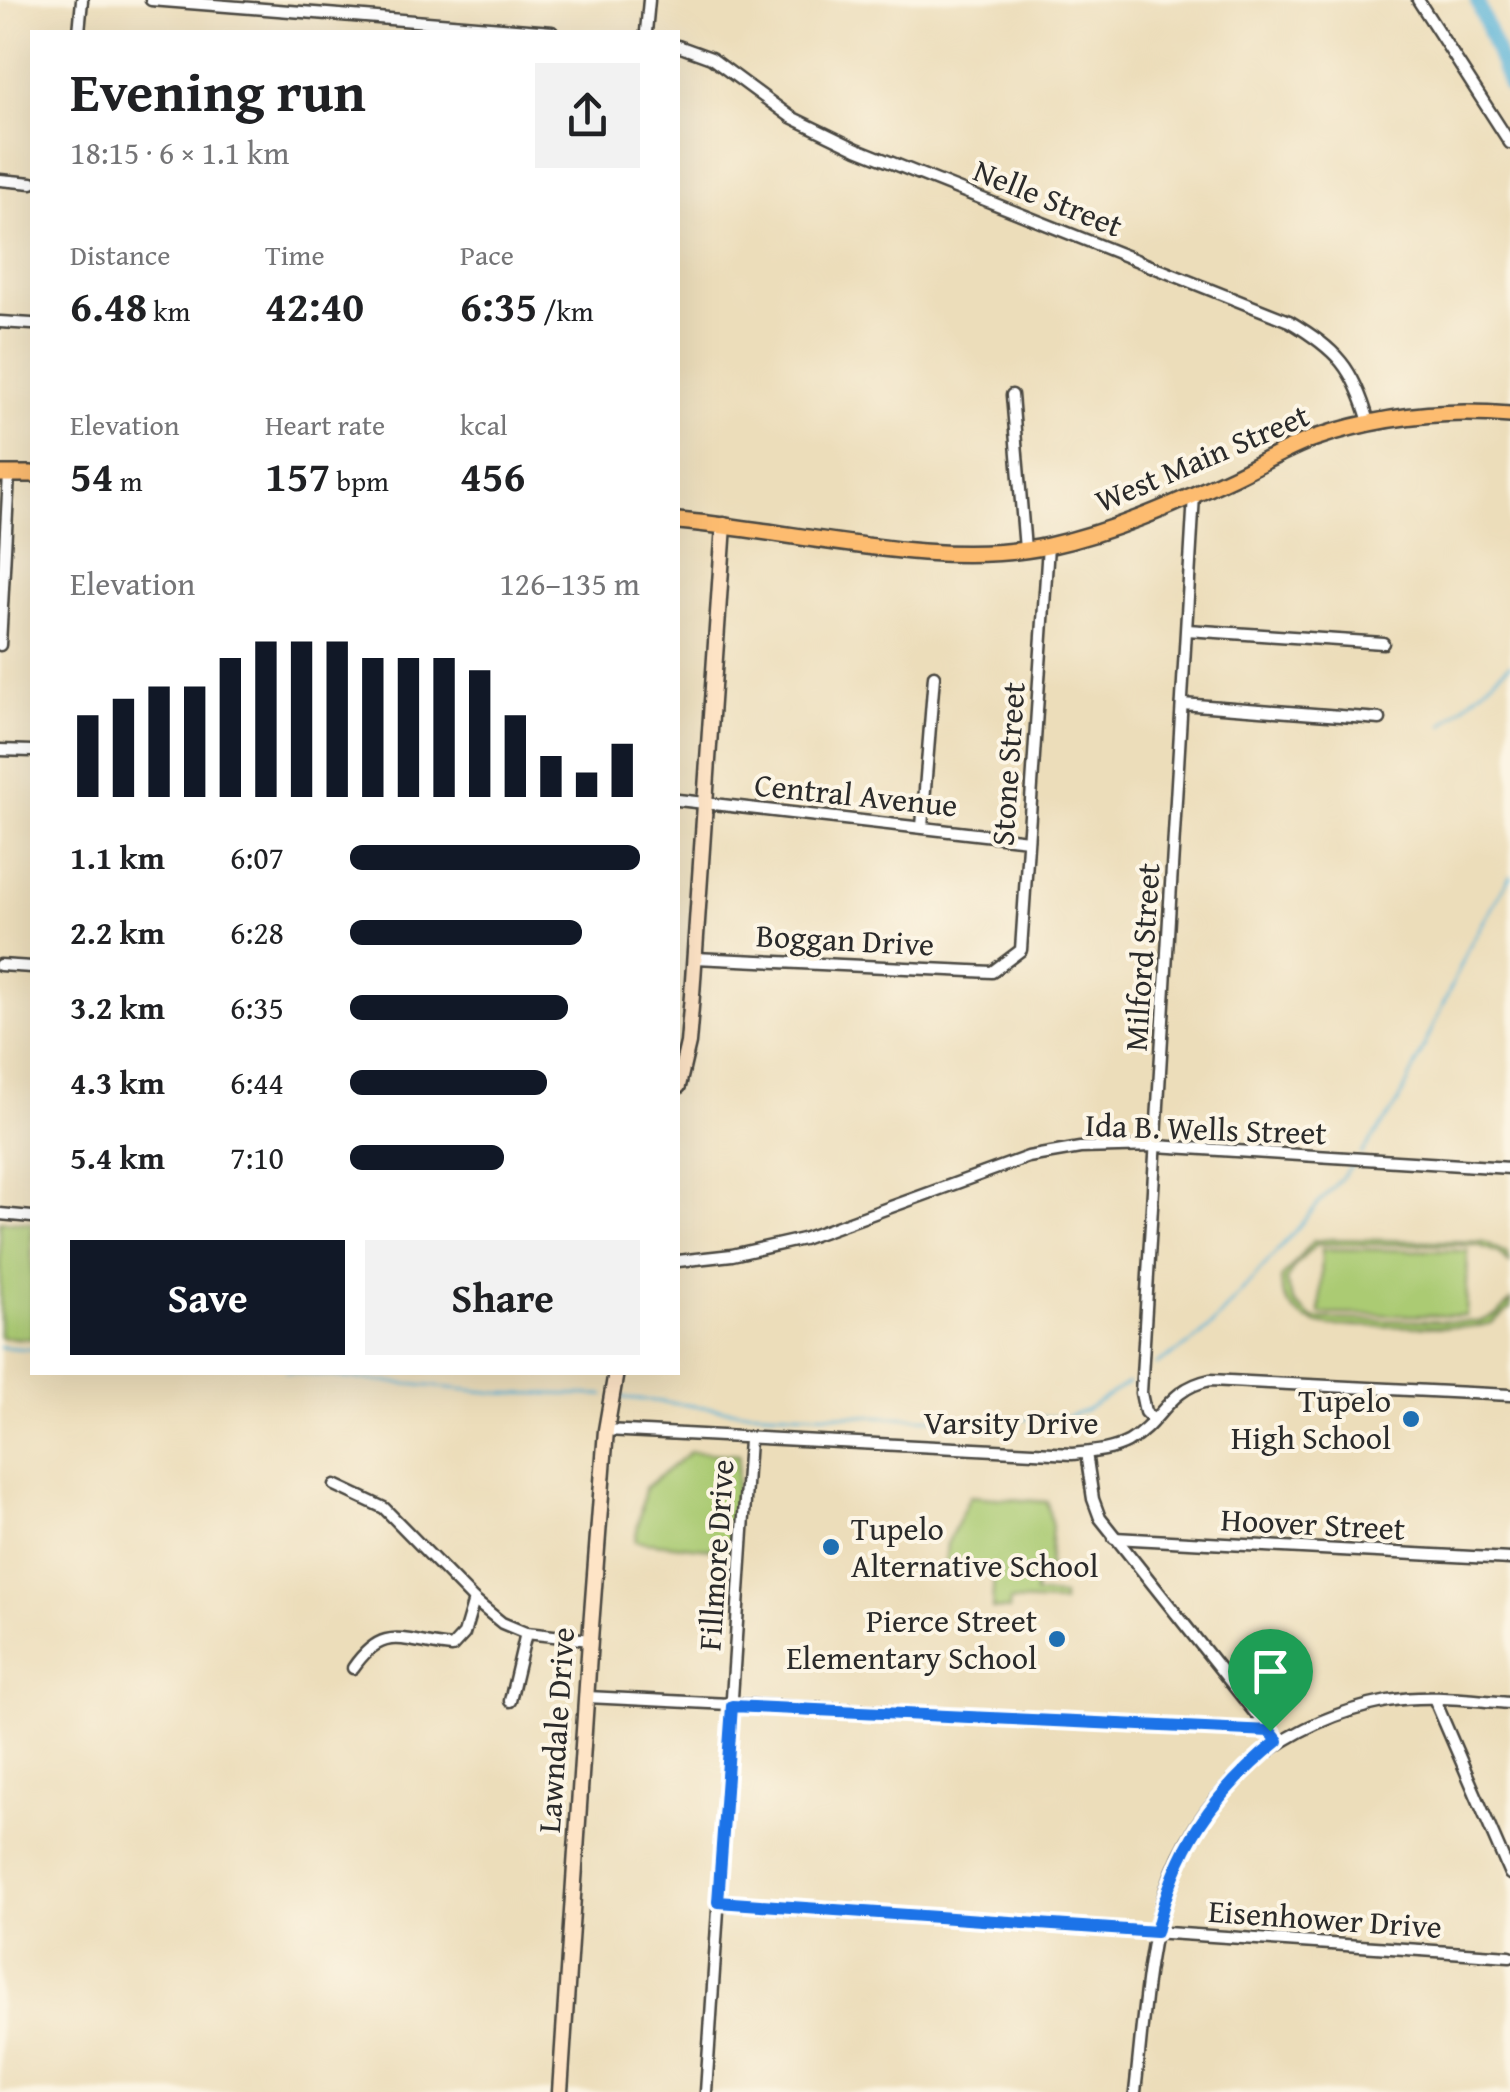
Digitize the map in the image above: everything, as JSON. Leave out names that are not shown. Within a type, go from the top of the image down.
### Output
[{"type":"main road","name":"West Main Street","points":[[680,521],[926,552],[978,554],[1026,550],[1133,522],[1312,439],[1369,422],[1446,412],[1510,415]]},
{"type":"main road","points":[[4,474],[30,474]]},
{"type":"street","points":[[79,30],[82,0]]},
{"type":"street","points":[[151,0],[527,30]]},
{"type":"street","points":[[646,30],[649,0]]},
{"type":"street","points":[[1418,0],[1510,143]]},
{"type":"street","name":"Nelle Street","points":[[680,47],[710,58],[791,118],[857,149],[1288,321],[1340,356],[1358,386],[1369,422]]},
{"type":"street","points":[[0,180],[30,183]]},
{"type":"street","points":[[0,322],[30,324]]},
{"type":"street","points":[[1012,395],[1026,550]]},
{"type":"street","points":[[0,645],[4,474]]},
{"type":"street","name":"Milford Street","points":[[1152,1419],[1145,1412],[1141,1393],[1194,495]]},
{"type":"street","points":[[680,1077],[688,1043],[685,995],[695,958],[724,525]]},
{"type":"street","name":"Stone Street","points":[[992,972],[1020,950],[1048,546]]},
{"type":"street","points":[[1186,630],[1383,644]]},
{"type":"street","points":[[922,827],[934,676]]},
{"type":"street","points":[[1182,704],[1380,719]]},
{"type":"street","points":[[0,750],[30,751]]},
{"type":"street","name":"Central Avenue","points":[[680,800],[1028,840]]},
{"type":"street","name":"Boggan Drive","points":[[695,958],[992,972]]},
{"type":"street","points":[[0,965],[30,966]]},
{"type":"street","name":"Ida B. Wells Street","points":[[680,1261],[732,1256],[804,1239],[1028,1157],[1095,1146],[1156,1146],[1510,1168]]},
{"type":"street","points":[[0,1214],[30,1216]]},
{"type":"street","name":"Lawndale Drive","points":[[560,2092],[606,1430],[615,1375]]},
{"type":"street","name":"Varsity Drive","points":[[606,1430],[1037,1454],[1086,1453],[1130,1441],[1174,1396],[1210,1380],[1510,1395]]},
{"type":"street","name":"Fillmore Drive","points":[[706,2092],[749,1440]]},
{"type":"street","points":[[1086,1453],[1100,1518],[1278,1741]]},
{"type":"street","points":[[334,1485],[384,1508],[502,1624],[526,1633],[590,1640]]},
{"type":"street","name":"Hoover Street","points":[[1114,1538],[1510,1559]]},
{"type":"street","points":[[353,1668],[367,1647],[392,1638],[452,1647],[464,1634],[474,1600]]},
{"type":"street","points":[[510,1701],[526,1633]]},
{"type":"street","points":[[586,1697],[1270,1731]]},
{"type":"street","points":[[1434,1698],[1510,1874]]},
{"type":"street","points":[[1135,2092],[1156,1932],[1167,1888],[1188,1841],[1247,1766],[1278,1741],[1331,1716],[1390,1701],[1434,1698],[1510,1703]]},
{"type":"street","name":"Eisenhower Drive","points":[[718,1902],[1510,1956]]},
{"type":"green space","points":[[0,1221],[30,1223],[30,1339],[0,1337]]},
{"type":"green space","points":[[1313,1241],[1484,1242],[1507,1254],[1510,1265],[1499,1253],[1477,1245],[1316,1244],[1286,1281],[1294,1303],[1313,1319],[1478,1322],[1498,1314],[1510,1301],[1510,1309],[1491,1323],[1475,1327],[1329,1326],[1310,1321],[1290,1306],[1281,1279]]},
{"type":"green space","points":[[1322,1249],[1468,1251],[1466,1316],[1320,1314]]},
{"type":"green space","points":[[690,1452],[739,1455],[731,1551],[635,1541],[645,1488]]},
{"type":"green space","points":[[970,1496],[1047,1502],[1052,1527],[1049,1571],[1036,1571],[1035,1594],[1062,1596],[1062,1603],[1010,1601],[1009,1610],[992,1609],[994,1570],[945,1567],[947,1544]]},
{"type":"waterway","points":[[1477,0],[1510,87]]},
{"type":"waterway","points":[[1443,725],[1510,664]]},
{"type":"waterway","points":[[1361,1154],[1399,1102],[1470,945],[1510,876]]},
{"type":"waterway","points":[[1156,1365],[1196,1340],[1215,1322],[1356,1161]]},
{"type":"waterway","points":[[0,1347],[30,1349]]},
{"type":"waterway","points":[[316,1375],[499,1393],[604,1395]]},
{"type":"waterway","points":[[619,1397],[739,1411],[993,1421],[1068,1416],[1128,1383]]},
{"type":"place","name":"Tupelo High School","points":[[1411,1419]]},
{"type":"place","name":"Tupelo Alternative School","points":[[831,1547]]},
{"type":"place","name":"Pierce Street Elementary School","points":[[1057,1639]]},
{"type":"route","points":[[732,1706],[1270,1731],[1278,1741],[1247,1766],[1212,1805],[1188,1841],[1167,1888],[1156,1932],[718,1902],[732,1706]]}]
